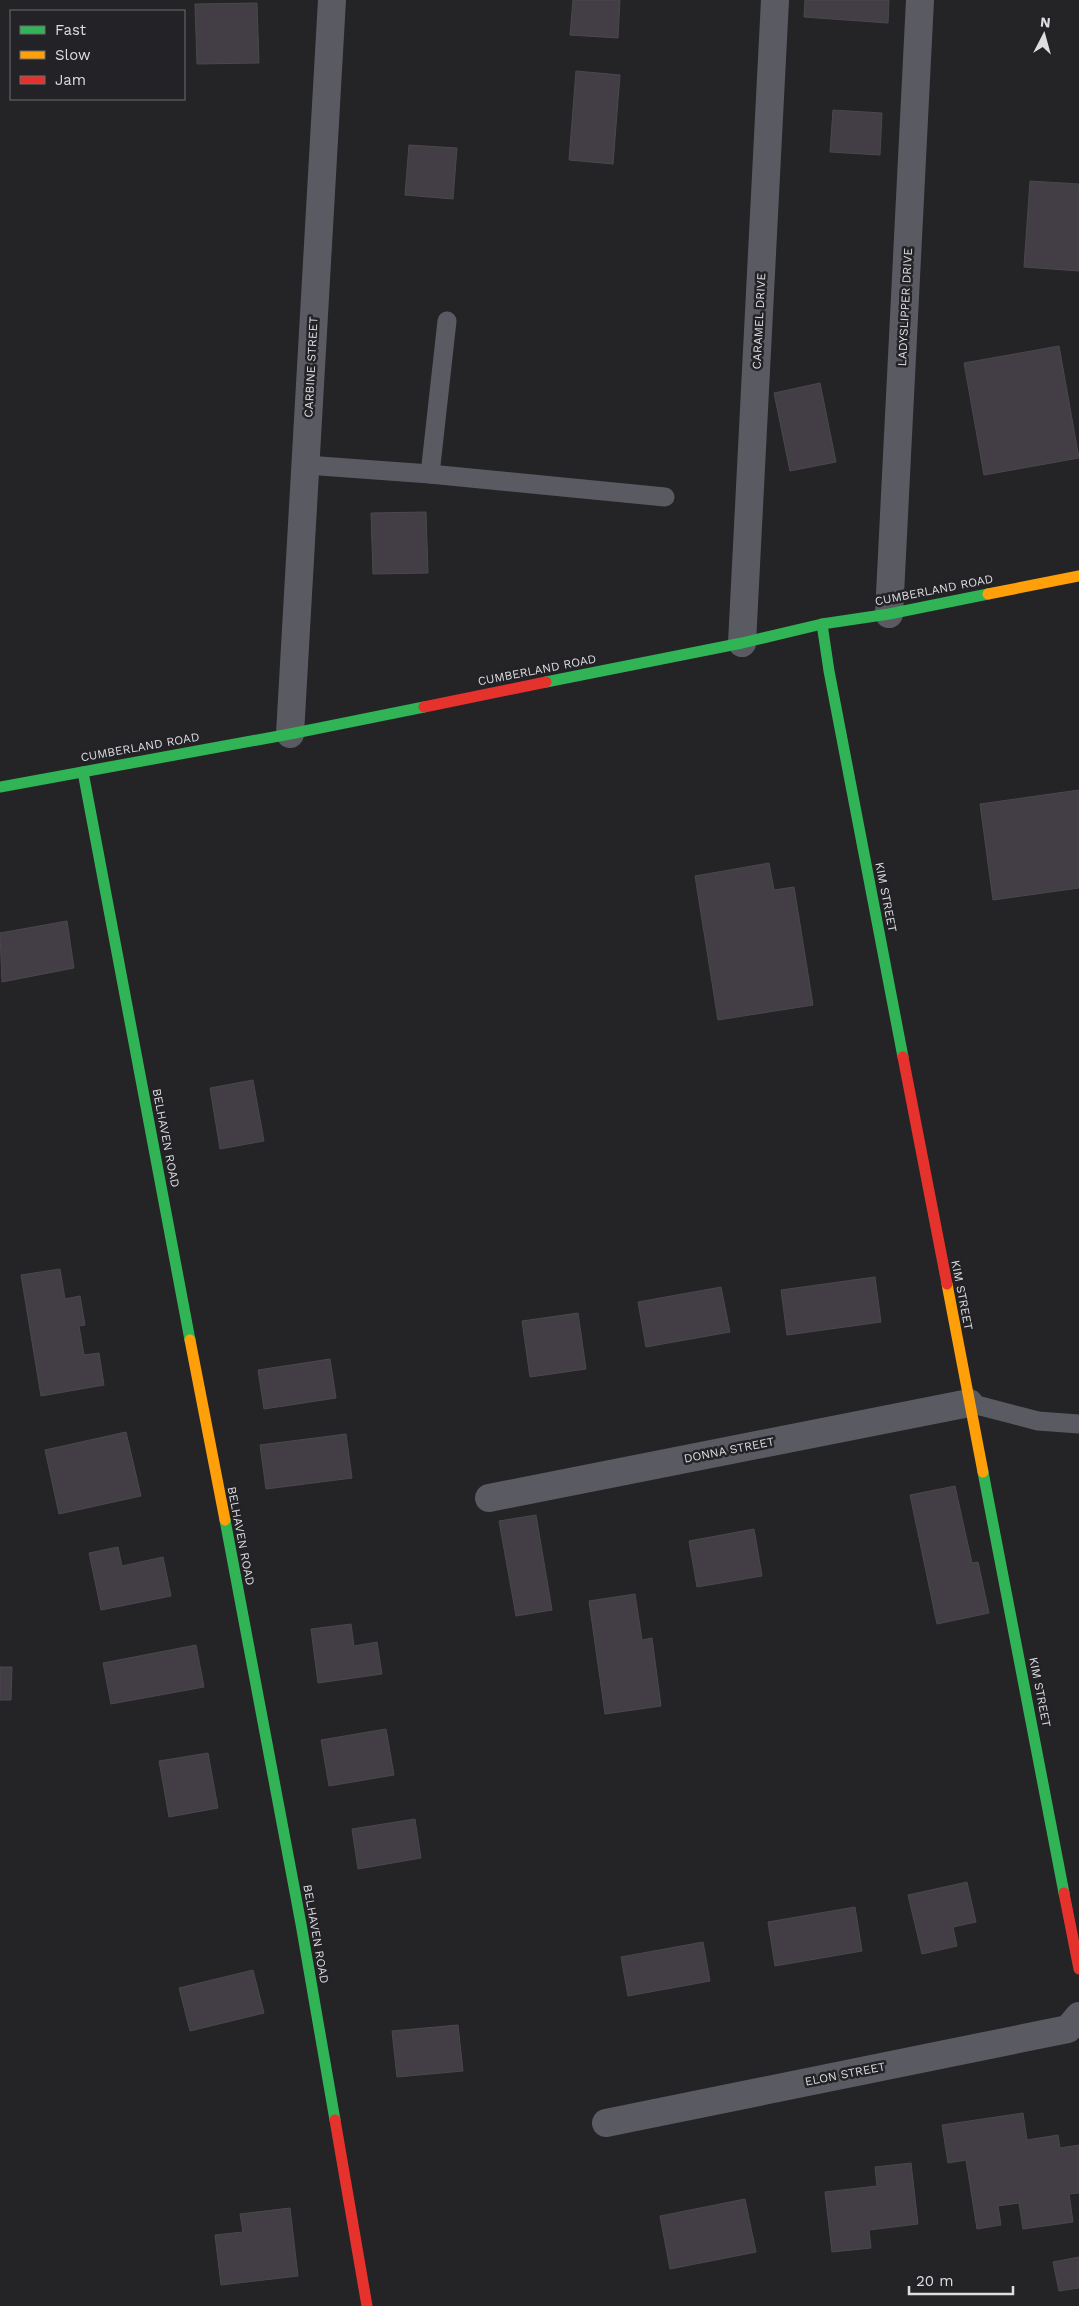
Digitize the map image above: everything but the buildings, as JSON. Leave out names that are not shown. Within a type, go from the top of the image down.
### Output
[{"type":"street","name":"CARBINE STREET","points":[[290,734],[332,0]]},
{"type":"street","name":"CARAMEL DRIVE","points":[[742,643],[775,0]]},
{"type":"street","name":"LADYSLIPPER DRIVE","points":[[890,614],[920,0]]},
{"type":"street","name":"CUMBERLAND ROAD","points":[[0,787],[290,734],[742,643],[822,624],[890,614],[1079,576]]},
{"type":"street","name":"KIM STREET","points":[[822,624],[829,671],[1079,1969]]},
{"type":"street","name":"BELHAVEN ROAD","points":[[83,772],[301,1924],[367,2306]]},
{"type":"street","name":"DONNA STREET","points":[[489,1498],[969,1403]]},
{"type":"street","name":"ELON STREET","points":[[606,2123],[1068,2029],[1079,2016]]},
{"type":"lane","points":[[430,474],[447,321]]},
{"type":"lane","points":[[306,465],[430,474],[665,497]]},
{"type":"lane","points":[[969,1403],[1038,1422],[1079,1424]]},
{"type":"traffic: fast","points":[[546,682],[742,643],[822,624],[889,614],[988,594]]},
{"type":"traffic: fast","points":[[822,624],[829,671],[903,1057]]},
{"type":"traffic: fast","points":[[0,787],[290,734],[424,707]]},
{"type":"traffic: fast","points":[[83,772],[190,1340]]},
{"type":"traffic: fast","points":[[983,1472],[1064,1893]]},
{"type":"traffic: fast","points":[[225,1520],[301,1924],[335,2120]]},
{"type":"traffic: slow","points":[[988,594],[1079,576]]},
{"type":"traffic: slow","points":[[947,1284],[983,1472]]},
{"type":"traffic: slow","points":[[190,1340],[225,1520]]},
{"type":"traffic: jam","points":[[424,707],[546,682]]},
{"type":"traffic: jam","points":[[903,1057],[947,1284]]},
{"type":"traffic: jam","points":[[1064,1893],[1079,1969]]},
{"type":"traffic: jam","points":[[335,2120],[367,2306]]}]
